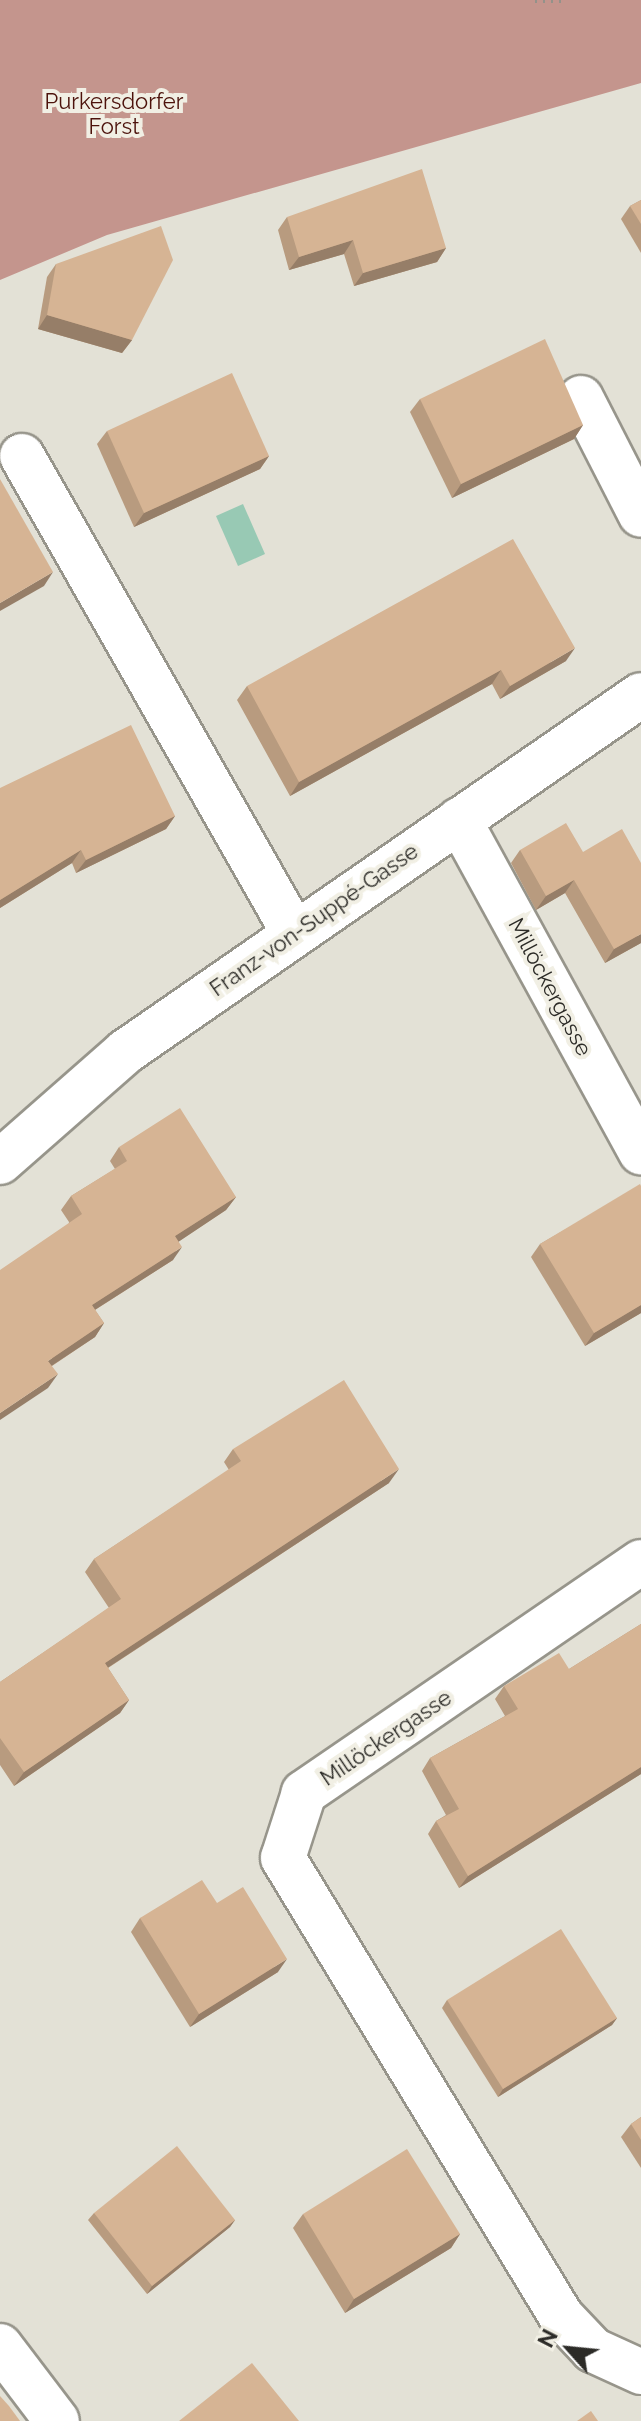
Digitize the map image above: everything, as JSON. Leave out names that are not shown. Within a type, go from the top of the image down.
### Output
[{"type":"street","points":[[581,398],[641,515]]},
{"type":"street","points":[[22,456],[294,933]]},
{"type":"street","name":"Franz-von-Suppé-Gasse","points":[[0,1162],[125,1052],[641,695]]},
{"type":"street","name":"Millöckergasse","points":[[459,820],[641,1153]]},
{"type":"street","name":"Millöckergasse","points":[[641,1562],[304,1793],[283,1858],[485,2184],[561,2316],[593,2350],[641,2372]]},
{"type":"street","points":[[0,2346],[57,2421]]},
{"type":"path","points":[[535,0],[561,0]]},
{"type":"green space","name":"Purkersdorfer Forst","points":[[0,0],[641,0],[641,83],[107,235],[0,280]]},
{"type":"shaded area","points":[[243,504],[265,554],[238,566],[216,516]]},
{"type":"building","points":[[422,169],[446,248],[363,273],[353,240],[299,257],[287,217]]},
{"type":"building","points":[[641,200],[641,224],[630,206]]},
{"type":"building","points":[[161,226],[173,260],[132,340],[47,315],[56,264]]},
{"type":"building","points":[[545,339],[583,425],[461,484],[420,399]]},
{"type":"building","points":[[232,373],[269,456],[144,513],[107,431]]},
{"type":"building","points":[[0,479],[53,572],[0,603]]},
{"type":"building","points":[[513,539],[575,648],[510,686],[501,670],[299,782],[247,686]]},
{"type":"building","points":[[131,725],[175,816],[86,860],[81,850],[0,900],[0,788]]},
{"type":"building","points":[[566,823],[583,852],[622,829],[641,863],[641,934],[614,949],[574,880],[546,896],[520,850]]},
{"type":"building","points":[[180,1108],[236,1197],[175,1236],[182,1247],[92,1305],[104,1323],[48,1361],[58,1374],[0,1413],[0,1270],[82,1214],[71,1196],[127,1161],[119,1147]]},
{"type":"building","points":[[640,1184],[641,1305],[594,1333],[540,1244]]},
{"type":"building","points":[[344,1380],[399,1469],[105,1663],[129,1700],[24,1772],[0,1738],[0,1682],[121,1599],[94,1559],[241,1461],[233,1449]]},
{"type":"building","points":[[641,1624],[641,1767],[468,1876],[436,1821],[459,1809],[430,1758],[518,1709],[504,1686],[559,1653],[569,1669]]},
{"type":"building","points":[[202,1880],[217,1903],[243,1887],[287,1959],[199,2014],[140,1918]]},
{"type":"building","points":[[561,1929],[617,2018],[503,2089],[447,2000]]},
{"type":"building","points":[[641,2117],[641,2140],[631,2124]]},
{"type":"building","points":[[177,2146],[235,2220],[152,2286],[94,2213]]},
{"type":"building","points":[[407,2149],[460,2234],[354,2299],[303,2214]]},
{"type":"building","points":[[252,2363],[299,2421],[179,2421]]},
{"type":"building","points":[[0,2396],[9,2406],[20,2421],[0,2421]]},
{"type":"building","points":[[591,2411],[598,2421],[577,2421]]}]
